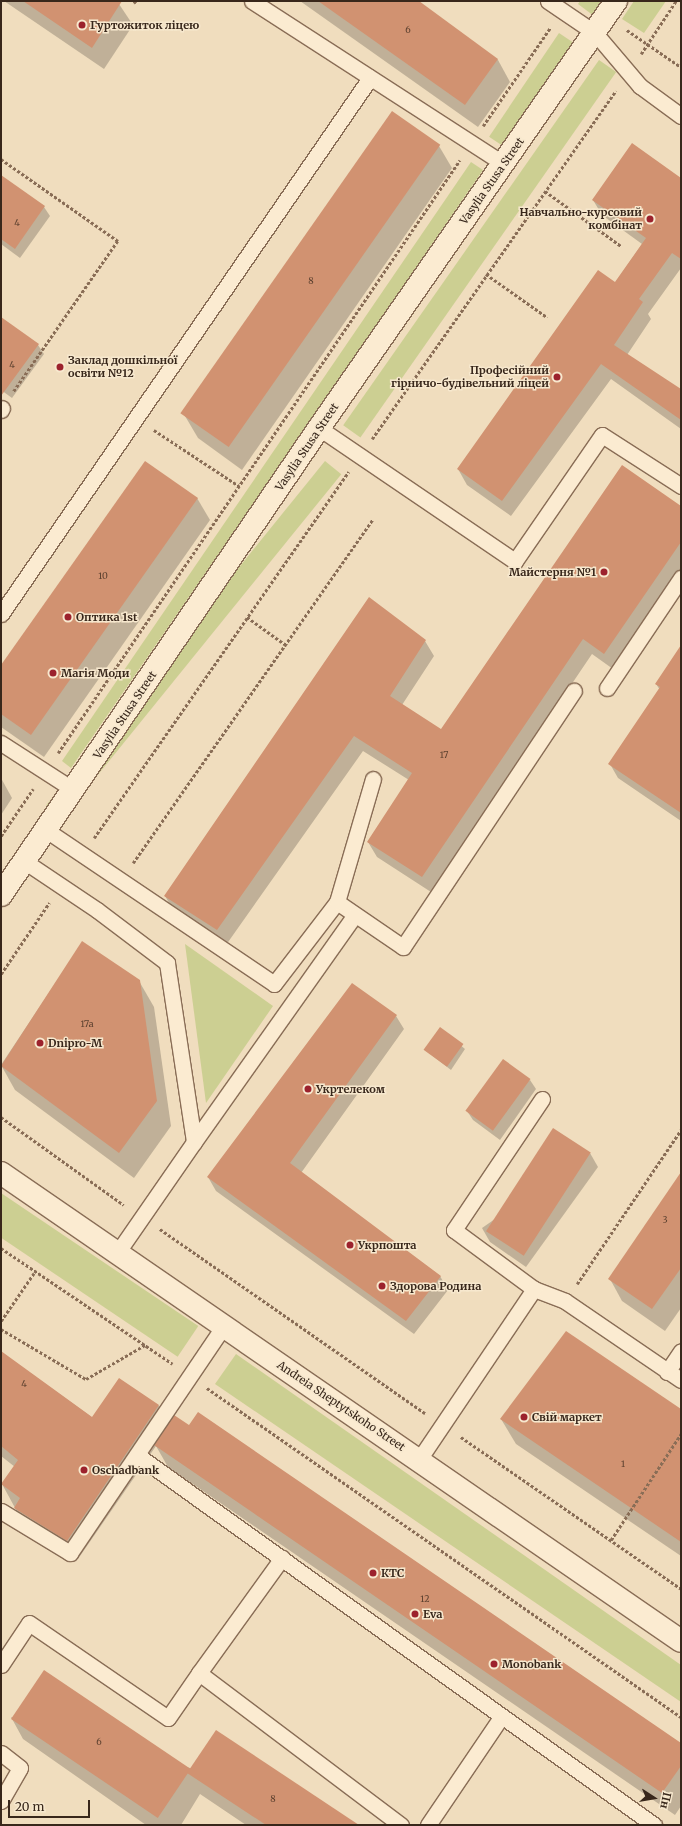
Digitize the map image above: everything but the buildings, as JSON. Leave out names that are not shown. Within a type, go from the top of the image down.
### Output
[{"type":"street","name":"Vasylia Stusa Street","points":[[1,895],[74,790],[319,428],[606,17]]},
{"type":"street","name":"Andreia Sheptytskoho Street","points":[[1,1173],[223,1327],[420,1458],[681,1641]]},
{"type":"lane","points":[[252,1],[504,164]]},
{"type":"lane","points":[[548,1],[562,11],[606,17],[628,73],[681,116]]},
{"type":"lane","points":[[1,614],[370,78]]},
{"type":"lane","points":[[319,428],[515,561],[602,435],[681,486]]},
{"type":"lane","points":[[607,688],[681,578]]},
{"type":"lane","points":[[337,902],[354,916],[403,947],[574,691]]},
{"type":"lane","points":[[1,743],[46,770],[74,790]]},
{"type":"lane","points":[[46,830],[274,984],[337,902],[373,779]]},
{"type":"lane","points":[[24,861],[61,885],[166,963],[194,1142]]},
{"type":"lane","points":[[117,1253],[354,916]]},
{"type":"lane","points":[[542,1099],[454,1230],[534,1289],[565,1302],[681,1380]]},
{"type":"lane","points":[[420,1458],[534,1289]]},
{"type":"lane","points":[[1,1512],[70,1554],[137,1455],[188,1375],[223,1327]]},
{"type":"lane","points":[[667,1372],[681,1351]]},
{"type":"lane","points":[[137,1455],[501,1717],[654,1825]]},
{"type":"lane","points":[[1,1665],[29,1623],[168,1718],[282,1558]]},
{"type":"lane","points":[[199,1673],[401,1825]]},
{"type":"lane","points":[[428,1825],[501,1717]]},
{"type":"lane","points":[[1,1753],[20,1768],[1,1801]]},
{"type":"path","points":[[83,855],[359,456],[628,73],[676,1]]},
{"type":"path","points":[[1,836],[562,11]]},
{"type":"path","points":[[606,17],[681,67]]},
{"type":"path","points":[[1,159],[118,241],[2,409]]},
{"type":"path","points":[[545,191],[621,246]]},
{"type":"path","points":[[486,274],[547,317]]},
{"type":"path","points":[[136,418],[239,486]]},
{"type":"path","points":[[121,880],[373,519]]},
{"type":"path","points":[[247,617],[286,645]]},
{"type":"path","points":[[1,974],[61,885]]},
{"type":"path","points":[[1,1117],[141,1217],[681,1589]]},
{"type":"path","points":[[565,1302],[681,1130]]},
{"type":"path","points":[[1,1248],[34,1273],[145,1345],[681,1717]]},
{"type":"path","points":[[1,1321],[34,1273]]},
{"type":"path","points":[[1,1329],[86,1379],[145,1345]]},
{"type":"path","points":[[611,1540],[681,1434]]},
{"type":"green space","points":[[580,1],[604,1],[594,16],[578,4]]},
{"type":"green space","points":[[634,1],[666,1],[644,33],[622,19]]},
{"type":"green space","points":[[559,33],[574,43],[504,147],[489,137]]},
{"type":"green space","points":[[599,60],[616,72],[360,437],[343,425]]},
{"type":"green space","points":[[471,162],[483,170],[71,768],[62,761]]},
{"type":"green space","points":[[325,461],[341,474],[63,818],[46,805]]},
{"type":"green space","points":[[185,944],[273,1006],[206,1103]]},
{"type":"green space","points":[[1,1193],[198,1326],[178,1357],[1,1238]]},
{"type":"green space","points":[[236,1354],[681,1665],[681,1702],[215,1384]]},
{"type":"place","name":"Гуртожиток ліцею","points":[[82,25]]},
{"type":"place","name":"Навчально-курсовий комбінат","points":[[650,219]]},
{"type":"place","name":"Заклад дошкільної освіти №12","points":[[60,367]]},
{"type":"place","name":"Професійний гірничо-будівельний ліцей","points":[[557,377]]},
{"type":"place","name":"Майстерня №1","points":[[604,572]]},
{"type":"place","name":"Оптика 1st","points":[[68,617]]},
{"type":"place","name":"Магія Моди","points":[[53,673]]},
{"type":"place","name":"Dnipro-M","points":[[40,1043]]},
{"type":"place","name":"Укртелеком","points":[[308,1089]]},
{"type":"place","name":"Укрпошта","points":[[350,1245]]},
{"type":"place","name":"Здорова Родина","points":[[382,1286]]},
{"type":"place","name":"Свій маркет","points":[[524,1417]]},
{"type":"place","name":"Oschadbank","points":[[84,1470]]},
{"type":"place","name":"КТС","points":[[373,1573]]},
{"type":"place","name":"Eva","points":[[415,1614]]},
{"type":"place","name":"Monobank","points":[[494,1664]]}]
